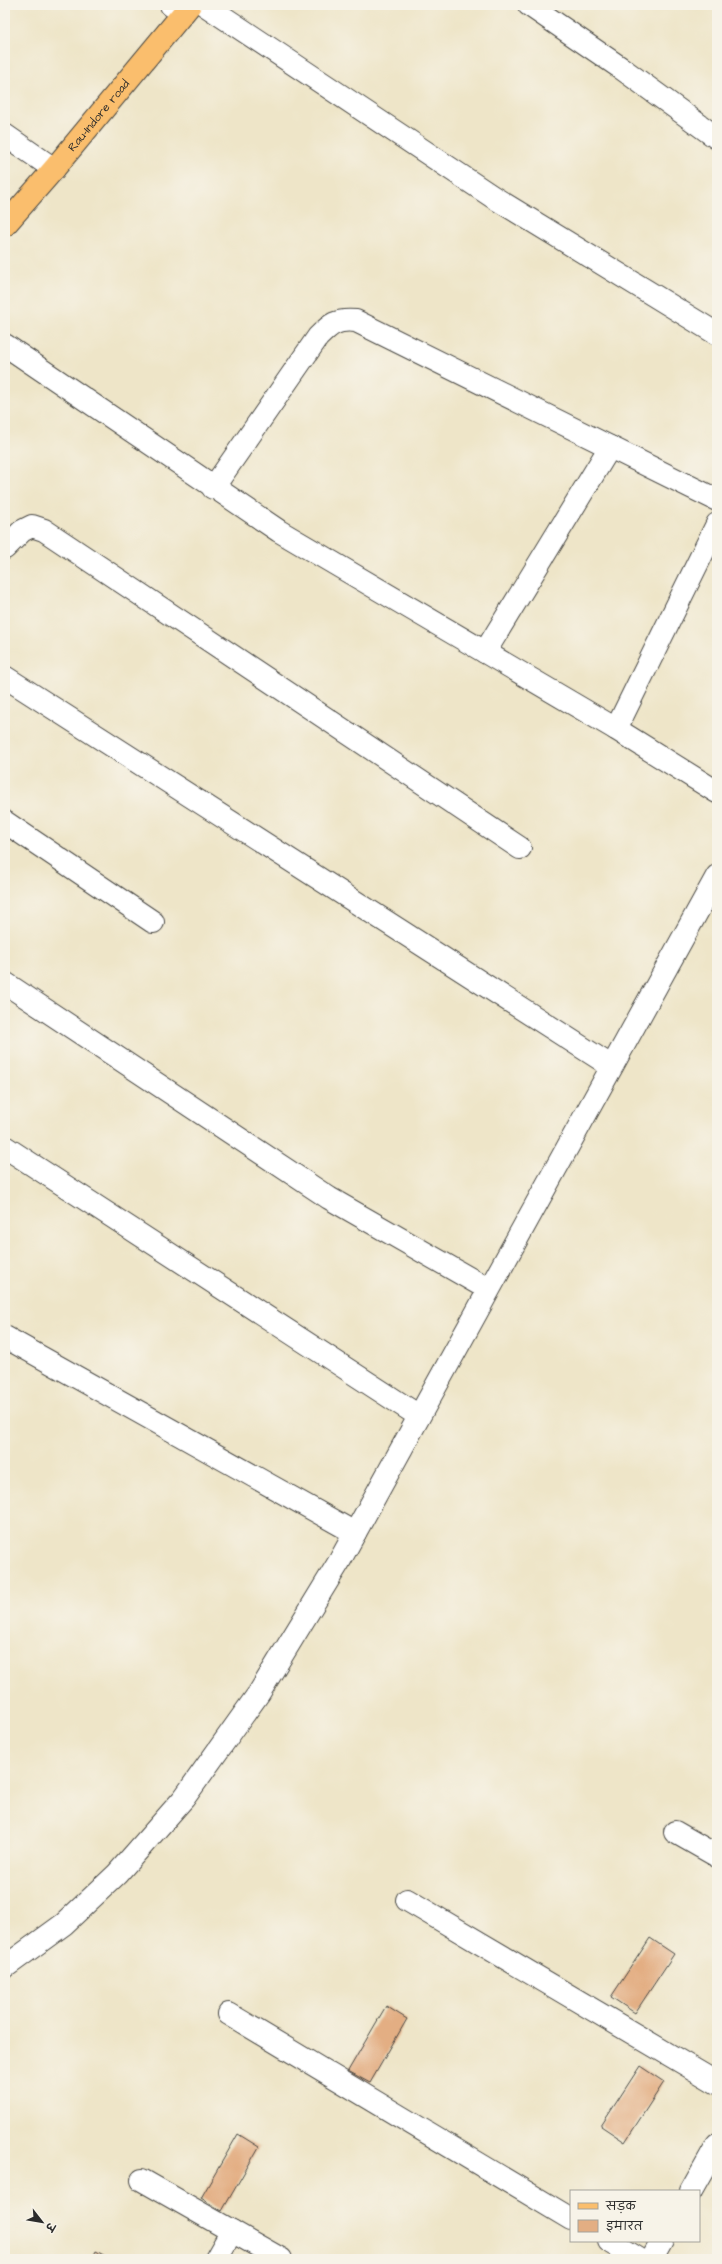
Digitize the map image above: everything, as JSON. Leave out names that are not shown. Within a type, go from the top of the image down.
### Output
[{"type":"main road","name":"Rau-Indore road","points":[[5,225],[54,169],[182,8]]},
{"type":"street","points":[[205,5],[493,197],[717,334]]},
{"type":"street","points":[[528,5],[621,68],[717,138]]},
{"type":"street","points":[[5,135],[54,169]]},
{"type":"street","points":[[213,488],[318,337],[331,325],[343,320],[356,321],[717,500]]},
{"type":"street","points":[[5,345],[213,488],[279,531],[616,729],[717,792]]},
{"type":"street","points":[[485,652],[610,447]]},
{"type":"street","points":[[616,729],[717,524]]},
{"type":"street","points":[[5,548],[22,531],[32,526],[44,530],[520,848]]},
{"type":"street","points":[[5,677],[611,1066]]},
{"type":"street","points":[[5,822],[153,922]]},
{"type":"street","points":[[5,1967],[64,1924],[117,1874],[184,1798],[259,1693],[339,1562],[488,1289],[717,876]]},
{"type":"street","points":[[5,983],[323,1194],[488,1289]]},
{"type":"street","points":[[5,1146],[419,1416]]},
{"type":"street","points":[[5,1337],[354,1533]]},
{"type":"street","points":[[675,1832],[717,1856]]},
{"type":"street","points":[[407,1900],[717,2083]]},
{"type":"street","points":[[229,2014],[570,2217]]},
{"type":"street","points":[[692,2190],[717,2145]]},
{"type":"street","points":[[142,2180],[281,2259]]},
{"type":"street","points":[[216,2259],[232,2231]]},
{"type":"street","points":[[611,2242],[639,2259]]},
{"type":"street","points":[[652,2259],[661,2242]]},
{"type":"building","points":[[650,1938],[674,1954],[635,2013],[611,1997]]},
{"type":"building","points":[[386,2006],[407,2019],[370,2083],[348,2071]]},
{"type":"building","points":[[640,2066],[664,2082],[625,2142],[601,2126]]},
{"type":"building","points":[[238,2134],[259,2147],[222,2211],[201,2198]]},
{"type":"building","points":[[96,2251],[111,2259],[92,2259]]}]
